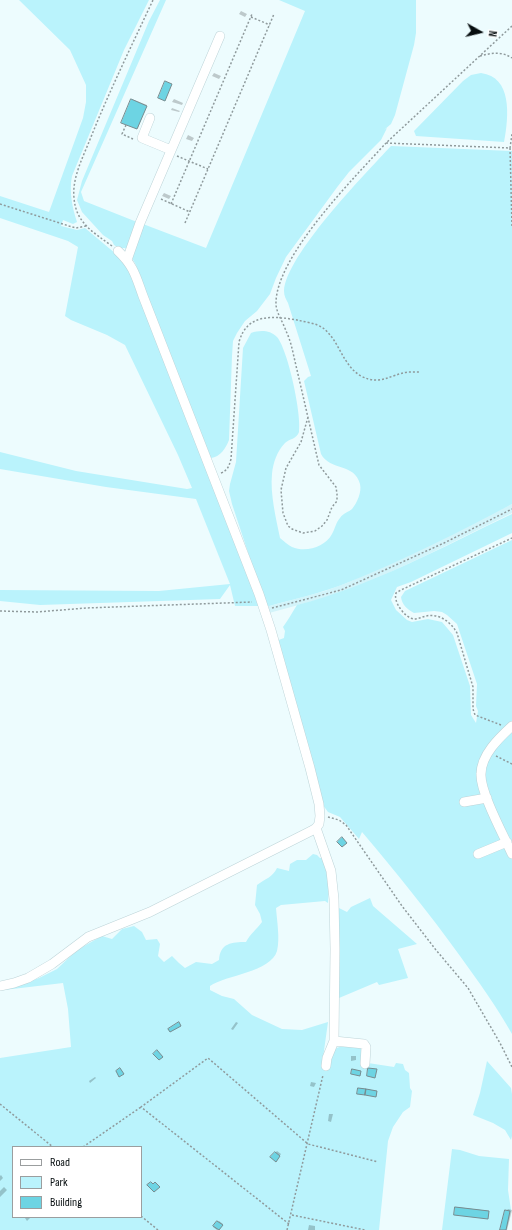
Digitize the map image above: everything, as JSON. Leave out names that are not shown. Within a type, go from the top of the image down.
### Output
[{"type":"lane","points":[[127,260],[140,223],[220,36]]},
{"type":"lane","points":[[150,118],[142,138],[171,150]]},
{"type":"lane","points":[[0,986],[28,978],[52,964],[88,937],[150,912],[316,828],[319,824],[320,816],[318,804],[306,754],[263,606],[133,267],[118,251]]},
{"type":"lane","points":[[511,727],[491,748],[483,764],[481,774],[487,798],[512,854]]},
{"type":"lane","points":[[464,802],[487,798]]},
{"type":"lane","points":[[316,828],[328,859],[332,880],[335,949],[334,1041],[327,1058],[326,1066]]},
{"type":"lane","points":[[478,854],[507,842]]},
{"type":"lane","points":[[334,1041],[364,1044],[366,1047],[365,1064]]},
{"type":"path","points":[[118,251],[80,220],[74,197],[74,185],[102,110],[153,0]]},
{"type":"path","points":[[171,204],[252,14]]},
{"type":"path","points":[[185,223],[274,14]]},
{"type":"path","points":[[251,17],[270,25]]},
{"type":"path","points":[[308,417],[301,442],[286,468],[281,490],[283,513],[288,526],[303,533],[315,531],[322,526],[327,520],[332,507],[337,502],[337,494],[336,487],[319,465],[308,417],[291,344],[276,307],[277,290],[285,270],[296,250],[335,198],[386,143],[512,26]]},
{"type":"path","points":[[478,57],[497,53],[512,58]]},
{"type":"path","points":[[512,134],[510,148],[512,227]]},
{"type":"path","points":[[386,143],[510,148]]},
{"type":"path","points":[[152,195],[190,212]]},
{"type":"path","points":[[0,204],[76,228],[86,226]]},
{"type":"path","points":[[214,477],[226,471],[229,467],[231,459],[237,358],[241,335],[254,321],[262,318],[280,317],[311,323],[323,328],[333,340],[344,360],[353,370],[361,376],[373,380],[384,380],[407,372],[420,372]]},
{"type":"path","points":[[0,611],[38,612],[86,608],[263,606],[341,590],[444,543],[512,509]]},
{"type":"path","points":[[511,727],[475,715],[473,709],[473,687],[457,633],[454,628],[443,618],[428,616],[413,619],[408,617],[397,605],[395,597],[396,593],[401,590],[512,538]]},
{"type":"path","points":[[487,756],[496,756],[512,764]]},
{"type":"path","points":[[320,816],[339,820],[346,825],[402,906],[468,988],[512,1067]]},
{"type":"path","points":[[84,1146],[208,1058],[308,1144],[378,1162]]},
{"type":"path","points":[[287,1230],[292,1215],[326,1066]]},
{"type":"path","points":[[0,1104],[52,1146]]},
{"type":"path","points":[[141,1107],[289,1224]]},
{"type":"path","points":[[292,1215],[365,1230]]},
{"type":"path","points":[[142,1217],[158,1230]]},
{"type":"shaded area","points":[[512,504],[512,513],[350,591],[269,613],[266,607],[325,591],[349,582]]},
{"type":"green space","points":[[19,0],[149,0],[124,50],[72,176],[72,199],[77,222],[73,224],[63,220],[61,226],[77,230],[85,228],[122,259],[135,281],[259,606],[235,606],[230,585],[220,599],[40,605],[0,601],[0,590],[159,591],[230,584],[196,499],[106,487],[0,469],[0,452],[76,471],[187,489],[192,488],[178,455],[125,345],[65,316],[78,247],[68,241],[0,218],[0,196],[49,212],[83,118],[86,102],[86,85],[70,50]]},
{"type":"green space","points":[[160,0],[166,0],[81,192],[84,201],[137,222],[127,250],[114,245],[112,241],[103,235],[82,212],[77,200],[82,181],[149,21]]},
{"type":"green space","points":[[279,0],[416,0],[416,33],[395,115],[391,124],[384,130],[387,128],[381,140],[349,172],[286,257],[270,294],[257,311],[245,321],[233,341],[229,440],[222,452],[211,458],[132,258],[143,224],[206,248],[305,11]]},
{"type":"green space","points":[[481,73],[491,76],[503,89],[507,109],[504,142],[416,136],[414,131],[463,81],[471,75]]},
{"type":"green space","points":[[391,146],[512,151],[512,504],[431,545],[349,582],[308,596],[266,607],[229,491],[236,462],[243,348],[251,333],[265,331],[277,337],[286,355],[296,398],[299,432],[295,438],[282,446],[274,461],[272,490],[274,506],[280,538],[290,546],[297,549],[315,548],[329,539],[339,520],[356,504],[359,497],[360,484],[357,477],[353,473],[330,463],[321,454],[304,381],[311,376],[284,291],[288,276],[298,257],[312,237],[346,195]]},
{"type":"green space","points":[[512,514],[512,533],[411,582],[397,587],[391,600],[396,610],[407,620],[412,622],[428,619],[442,622],[453,635],[470,686],[471,715],[476,723],[478,711],[476,706],[477,684],[457,624],[442,612],[434,611],[414,613],[405,606],[401,597],[405,591],[512,540],[512,1034],[494,1004],[460,956],[387,862],[362,832],[359,839],[340,817],[328,812],[320,801],[276,641],[284,638],[285,631],[283,627],[297,605],[325,597],[380,577]]},
{"type":"green space","points":[[313,854],[320,858],[324,858],[329,885],[328,903],[325,901],[281,905],[276,908],[278,941],[277,951],[273,958],[266,964],[257,968],[217,982],[210,986],[210,990],[222,996],[234,999],[252,1015],[282,1029],[302,1030],[328,1022],[322,1065],[335,1049],[342,1047],[363,1048],[368,1063],[394,1067],[396,1063],[403,1064],[405,1070],[409,1073],[410,1088],[412,1091],[410,1107],[403,1112],[393,1127],[388,1141],[379,1230],[0,1230],[0,1058],[71,1047],[68,1009],[63,983],[4,990],[39,978],[57,969],[77,950],[102,936],[112,939],[122,929],[134,926],[142,932],[146,940],[157,939],[160,944],[158,956],[164,962],[172,956],[185,968],[196,962],[212,964],[219,960],[220,954],[224,947],[236,942],[246,942],[249,936],[262,922],[255,905],[257,885],[271,876],[277,868],[289,871],[290,864],[297,860],[306,860]]},
{"type":"green space","points":[[370,898],[373,906],[417,944],[398,949],[408,978],[379,985],[377,982],[339,998],[335,906],[347,912],[351,907]]},
{"type":"green space","points":[[487,1061],[511,1088],[511,1140],[505,1130],[493,1123],[473,1115],[480,1093]]},
{"type":"green space","points":[[452,1149],[479,1156],[509,1159],[508,1190],[511,1210],[506,1230],[442,1230]]},
{"type":"building","points":[[165,81],[172,84],[165,101],[158,98]]},
{"type":"building","points":[[131,99],[147,106],[137,129],[121,123]]},
{"type":"building","points":[[342,837],[347,843],[342,847],[337,842]]},
{"type":"building","points":[[179,1022],[181,1026],[170,1032],[168,1029]]},
{"type":"building","points":[[157,1050],[163,1057],[159,1060],[153,1054]]},
{"type":"building","points":[[120,1068],[124,1074],[119,1077],[116,1071]]},
{"type":"building","points":[[368,1068],[377,1069],[375,1078],[367,1076]]},
{"type":"building","points":[[352,1069],[361,1071],[360,1076],[351,1074]]},
{"type":"building","points":[[358,1088],[366,1089],[365,1095],[357,1094]]},
{"type":"building","points":[[366,1089],[377,1091],[376,1097],[365,1095]]},
{"type":"building","points":[[275,1152],[280,1156],[276,1162],[270,1157]]},
{"type":"building","points":[[151,1182],[153,1184],[155,1182],[160,1187],[154,1192],[147,1185]]},
{"type":"building","points":[[455,1207],[489,1211],[488,1219],[454,1215]]},
{"type":"building","points":[[505,1210],[510,1211],[506,1230],[500,1230]]},
{"type":"building","points":[[217,1221],[223,1225],[219,1230],[213,1226]]}]
